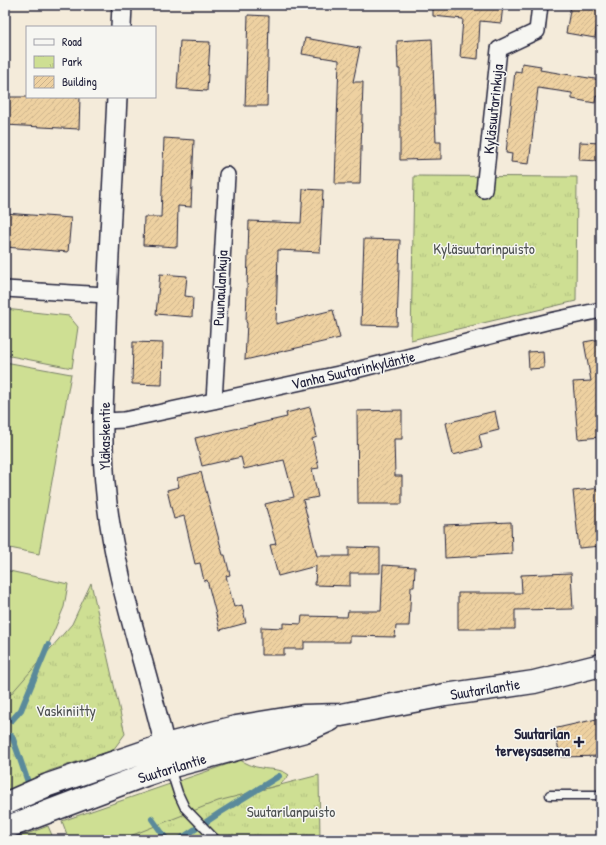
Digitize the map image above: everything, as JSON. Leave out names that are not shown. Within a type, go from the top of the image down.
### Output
[{"type":"main road","name":"Suutarilantie","points":[[5,804],[48,785],[165,745],[236,727],[303,716],[341,715],[445,695],[534,682],[601,666]]},
{"type":"main road","name":"Suutarilantie","points":[[534,682],[601,679]]},
{"type":"main road","name":"Suutarilantie","points":[[5,828],[58,807],[170,767],[305,731],[341,715]]},
{"type":"street","points":[[120,26],[122,5]]},
{"type":"street","name":"Kyläsuutarinkuja","points":[[484,190],[499,49],[537,31],[540,5]]},
{"type":"street","name":"Yläkaskentie","points":[[117,98],[106,295],[102,449],[109,524],[123,590],[153,696],[170,767]]},
{"type":"street","name":"Puunaulankuja","points":[[214,401],[227,175]]},
{"type":"street","points":[[5,289],[106,295]]},
{"type":"street","name":"Vanha Suutarinkyläntie","points":[[103,421],[124,420],[348,372],[550,321],[601,310]]},
{"type":"lane","points":[[170,767],[184,808],[213,837]]},
{"type":"lane","points":[[550,795],[601,795]]},
{"type":"green space","name":"Kyläsuutarinpuisto","points":[[414,176],[577,177],[576,301],[411,340]]},
{"type":"green space","points":[[5,309],[69,316],[78,327],[72,368],[5,355]]},
{"type":"green space","points":[[5,362],[71,374],[39,554],[5,547]]},
{"type":"green space","points":[[5,570],[68,584],[64,607],[21,710],[5,711]]},
{"type":"green space","name":"Vaskiniitty","points":[[91,583],[125,734],[113,750],[49,771],[5,795],[5,697],[10,695],[72,624]]},
{"type":"green space","points":[[240,760],[255,767],[279,770],[289,775],[280,785],[260,790],[191,840],[69,840],[62,821]]},
{"type":"green space","name":"Suutarilanpuisto","points":[[319,775],[320,840],[120,840],[218,801]]},
{"type":"green space","points":[[48,826],[54,840],[11,840]]},
{"type":"building","points":[[433,5],[503,5],[501,23],[480,21],[478,59],[460,57],[463,19],[433,16]]},
{"type":"building","points":[[571,5],[600,5],[595,38],[566,33]]},
{"type":"building","points":[[248,15],[269,16],[267,106],[245,106]]},
{"type":"building","points":[[305,38],[360,48],[353,82],[363,82],[360,184],[335,184],[339,60],[302,54]]},
{"type":"building","points":[[432,39],[436,142],[441,142],[441,159],[400,160],[400,69],[398,69],[397,41]]},
{"type":"building","points":[[180,41],[210,42],[207,91],[177,89]]},
{"type":"building","points":[[522,63],[541,66],[540,70],[601,80],[601,97],[596,96],[595,103],[572,99],[572,93],[538,88],[529,164],[511,162],[512,154],[506,153],[515,71],[521,72]]},
{"type":"building","points":[[5,97],[80,98],[79,129],[5,125]]},
{"type":"building","points":[[164,138],[194,140],[191,207],[178,206],[177,247],[143,245],[144,217],[161,217]]},
{"type":"building","points":[[580,142],[601,143],[601,161],[579,160]]},
{"type":"building","points":[[303,189],[323,190],[320,252],[278,250],[276,324],[333,310],[340,338],[245,360],[249,221],[301,223]]},
{"type":"building","points":[[5,213],[71,218],[68,252],[5,247]]},
{"type":"building","points":[[364,239],[400,240],[397,326],[361,325]]},
{"type":"building","points":[[160,274],[187,276],[185,296],[193,297],[192,317],[156,314]]},
{"type":"building","points":[[601,339],[601,394],[599,394],[601,437],[578,439],[573,382],[591,381],[584,342]]},
{"type":"building","points":[[133,342],[163,343],[162,385],[132,384]]},
{"type":"building","points":[[543,351],[544,368],[529,369],[528,352]]},
{"type":"building","points":[[310,407],[317,437],[312,439],[319,468],[312,469],[318,497],[303,500],[317,556],[349,556],[349,547],[380,548],[380,573],[350,573],[350,586],[315,585],[316,566],[278,576],[270,545],[276,544],[265,504],[294,497],[284,460],[244,469],[241,457],[202,466],[195,438],[287,417],[286,413]]},
{"type":"building","points":[[402,410],[402,439],[394,439],[395,476],[402,476],[402,504],[358,504],[357,411]]},
{"type":"building","points":[[495,411],[499,430],[479,435],[482,448],[453,455],[446,423]]},
{"type":"building","points":[[201,472],[223,555],[225,555],[230,575],[226,576],[234,607],[242,605],[246,623],[220,630],[207,580],[204,581],[200,563],[195,564],[184,516],[174,519],[167,490],[179,487],[177,478]]},
{"type":"building","points":[[601,488],[601,546],[579,548],[573,491]]},
{"type":"building","points":[[511,522],[512,554],[445,558],[444,525]]},
{"type":"building","points":[[383,565],[415,567],[414,587],[411,587],[409,626],[396,626],[395,637],[350,636],[350,642],[304,642],[304,649],[284,649],[284,655],[261,655],[261,627],[283,628],[283,623],[301,624],[302,616],[347,617],[348,611],[381,611]]},
{"type":"building","points":[[571,573],[573,609],[515,610],[515,629],[458,629],[458,593],[522,593],[521,575]]},
{"type":"building","name":"Suutarilan terveysasema","points":[[601,718],[601,756],[561,757],[553,729]]},
{"type":"waterway","points":[[12,720],[21,710],[48,645]]},
{"type":"waterway","points":[[5,737],[12,736],[29,785]]},
{"type":"waterway","points":[[179,840],[279,776]]},
{"type":"waterway","points":[[152,819],[167,840]]},
{"type":"place","name":"Suutarilan terveysasema","points":[[579,742]]}]
